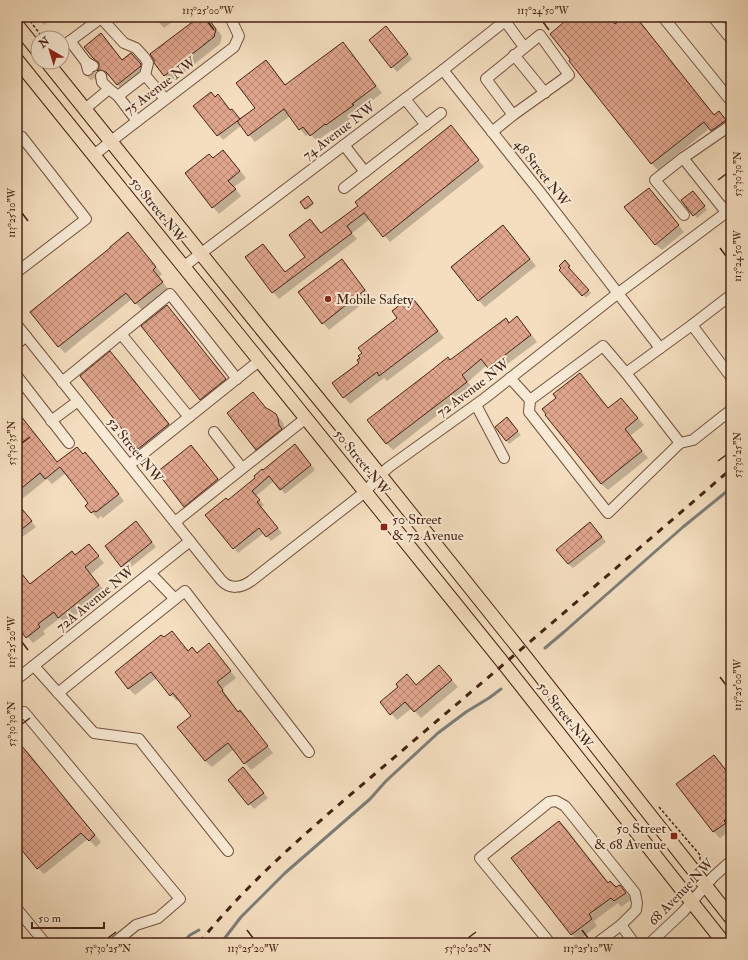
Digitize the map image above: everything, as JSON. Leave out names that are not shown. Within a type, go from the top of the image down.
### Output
[{"type":"main road","points":[[17,25],[30,41]]},
{"type":"main road","name":"50 Street NW","points":[[17,60],[504,664],[724,943]]},
{"type":"main road","name":"50 Street NW","points":[[53,70],[525,656],[731,918]]},
{"type":"street","name":"75 Avenue NW","points":[[94,155],[234,47],[239,36],[230,17]]},
{"type":"street","points":[[663,17],[731,101]]},
{"type":"street","points":[[713,17],[731,39]]},
{"type":"street","points":[[70,41],[101,18],[124,43],[136,48],[145,58],[148,64],[145,75],[118,96]]},
{"type":"street","points":[[508,19],[524,47]]},
{"type":"street","name":"74 Avenue NW","points":[[184,267],[508,19]]},
{"type":"street","points":[[492,132],[569,75],[540,35],[486,79],[513,115]]},
{"type":"street","points":[[70,48],[89,66]]},
{"type":"street","points":[[514,55],[544,93]]},
{"type":"street","name":"48 Street NW","points":[[443,70],[540,192],[660,348]]},
{"type":"street","points":[[145,75],[165,100]]},
{"type":"street","points":[[85,109],[102,82],[118,96],[137,121]]},
{"type":"street","points":[[405,99],[426,125]]},
{"type":"street","points":[[344,188],[441,113]]},
{"type":"street","points":[[684,215],[655,180],[731,125]]},
{"type":"street","points":[[17,140],[22,137],[86,219],[17,272]]},
{"type":"street","points":[[344,145],[365,172]]},
{"type":"street","points":[[684,158],[729,210]]},
{"type":"street","name":"72 Avenue NW","points":[[234,587],[244,586],[251,581],[365,492],[389,467],[476,405],[617,294],[729,210]]},
{"type":"street","points":[[62,382],[170,294],[237,379]]},
{"type":"street","points":[[626,373],[731,295]]},
{"type":"street","name":"52 Street NW","points":[[17,325],[224,583],[234,587]]},
{"type":"street","points":[[692,325],[731,377]]},
{"type":"street","points":[[121,334],[189,417]]},
{"type":"street","points":[[17,344],[26,336]]},
{"type":"street","points":[[530,400],[603,346],[626,373],[680,443]]},
{"type":"street","points":[[129,464],[259,361]]},
{"type":"street","points":[[17,376],[69,443]]},
{"type":"street","points":[[510,378],[530,400],[529,412],[608,513],[680,443],[693,440],[731,410]]},
{"type":"street","points":[[51,421],[78,401]]},
{"type":"street","points":[[476,405],[504,458]]},
{"type":"street","points":[[175,522],[306,418]]},
{"type":"street","points":[[214,432],[242,468]]},
{"type":"street","name":"72A Avenue NW","points":[[17,679],[190,541]]},
{"type":"street","points":[[150,573],[175,599]]},
{"type":"street","points":[[58,692],[185,591],[309,752]]},
{"type":"street","points":[[34,666],[94,733],[138,739],[228,851]]},
{"type":"street","points":[[17,717],[24,712],[180,899],[158,918],[136,926],[114,943]]},
{"type":"street","points":[[550,943],[480,858],[549,802],[556,801],[565,806],[635,893],[638,903],[636,910],[597,943]]},
{"type":"street","name":"68 Avenue NW","points":[[650,943],[692,903],[713,877],[731,861]]},
{"type":"street","points":[[17,909],[45,943]]},
{"type":"street","points":[[620,925],[634,943]]},
{"type":"path","points":[[27,17],[37,30]]},
{"type":"path","points":[[726,893],[731,894]]},
{"type":"building","points":[[199,17],[207,17],[216,29],[214,37],[164,76],[154,63],[154,60],[150,54]]},
{"type":"building","points":[[570,17],[609,17],[615,24],[624,17],[636,17],[714,115],[719,111],[726,120],[711,131],[704,122],[651,164],[569,61],[570,59],[550,34]]},
{"type":"building","points":[[386,26],[408,54],[391,68],[369,40]]},
{"type":"building","points":[[101,33],[122,60],[131,53],[141,64],[141,66],[117,85],[106,72],[100,70],[97,71],[99,63],[84,47]]},
{"type":"building","points":[[343,42],[376,86],[352,104],[354,105],[310,136],[303,127],[299,130],[284,109],[248,136],[237,121],[255,108],[236,83],[266,60],[285,85]]},
{"type":"building","points":[[211,92],[215,97],[218,94],[230,110],[232,109],[240,119],[217,136],[193,106]]},
{"type":"building","points":[[451,125],[479,160],[383,237],[364,213],[347,226],[352,233],[272,293],[245,257],[263,244],[285,272],[305,257],[289,235],[310,219],[321,233],[358,206],[355,202]]},
{"type":"building","points":[[223,150],[240,171],[228,181],[236,189],[212,208],[185,173],[209,154],[213,158]]},
{"type":"building","points":[[649,188],[679,225],[655,245],[624,207]]},
{"type":"building","points":[[693,191],[705,206],[693,216],[681,200]]},
{"type":"building","points":[[308,196],[313,203],[305,209],[300,202]]},
{"type":"building","points":[[503,225],[530,259],[478,301],[451,267]]},
{"type":"building","points":[[128,232],[156,267],[153,270],[163,282],[135,304],[126,293],[58,347],[30,312]]},
{"type":"building","points":[[342,259],[365,290],[322,324],[298,292]]},
{"type":"building","points":[[565,260],[570,266],[568,267],[589,290],[582,296],[559,270],[561,268],[559,266]]},
{"type":"building","points":[[411,296],[438,331],[379,376],[377,372],[343,398],[332,383],[359,363],[357,360],[360,358],[358,356],[362,353],[358,348],[397,318],[392,311]]},
{"type":"building","points":[[167,305],[226,379],[200,400],[141,326]]},
{"type":"building","points":[[517,316],[531,335],[488,368],[481,359],[462,375],[467,382],[386,444],[367,420],[448,357],[450,360],[506,318],[509,323]]},
{"type":"building","points":[[110,351],[169,424],[138,449],[80,376]]},
{"type":"building","points":[[580,373],[608,408],[621,398],[638,418],[625,429],[642,451],[601,484],[545,415],[546,414],[542,409],[556,398],[553,394]]},
{"type":"building","points":[[253,392],[266,408],[276,414],[279,425],[282,429],[256,450],[227,413]]},
{"type":"building","points":[[17,411],[57,462],[77,447],[83,454],[85,452],[119,494],[96,512],[94,511],[91,513],[85,506],[88,503],[60,467],[45,479],[40,473],[17,492]]},
{"type":"building","points":[[507,417],[518,431],[506,441],[495,427]]},
{"type":"building","points":[[295,444],[311,465],[280,490],[269,476],[252,491],[260,500],[257,502],[278,528],[266,537],[259,528],[233,549],[205,515],[226,498],[228,500],[255,478],[254,476],[262,469],[263,470]]},
{"type":"building","points":[[191,445],[218,479],[184,507],[157,472]]},
{"type":"building","points":[[17,503],[32,521],[17,533]]},
{"type":"building","points":[[136,521],[152,542],[121,567],[105,546]]},
{"type":"building","points":[[590,522],[602,537],[568,564],[556,550]]},
{"type":"building","points":[[89,544],[99,556],[85,567],[99,585],[58,618],[54,612],[38,624],[40,627],[26,638],[17,626],[17,568],[30,584],[72,551],[75,555]]},
{"type":"building","points":[[172,631],[188,651],[192,647],[197,653],[209,643],[231,671],[217,682],[238,712],[240,710],[268,746],[244,764],[228,743],[205,761],[177,727],[191,716],[173,693],[170,696],[151,672],[128,689],[115,672],[161,635],[164,637]]},
{"type":"building","points":[[439,665],[452,680],[414,712],[405,702],[390,715],[380,702],[398,687],[396,684],[407,674],[416,685]]},
{"type":"building","points":[[21,745],[95,835],[89,841],[81,833],[37,869],[17,844],[17,748]]},
{"type":"building","points":[[714,755],[731,777],[731,815],[724,821],[726,823],[713,832],[676,784]]},
{"type":"building","points":[[243,767],[264,793],[248,805],[228,780]]},
{"type":"building","points":[[559,821],[608,883],[610,881],[616,887],[620,885],[626,893],[614,901],[611,898],[589,914],[592,919],[571,935],[511,858]]},
{"type":"waterway","points":[[545,648],[683,527],[731,488]]},
{"type":"waterway","points":[[221,943],[241,917],[285,873],[370,799],[386,781],[438,733],[501,689]]},
{"type":"waterway","points":[[182,943],[190,935],[199,930]]},
{"type":"tunnel","points":[[88,70],[97,80]]},
{"type":"railway","points":[[199,943],[223,914],[249,887],[332,811],[731,469]]},
{"type":"place","name":"Mobile Safety","points":[[328,299]]},
{"type":"place","name":"50 Street & 72 Avenue","points":[[384,527]]},
{"type":"place","name":"50 Street & 68 Avenue","points":[[674,836]]}]
